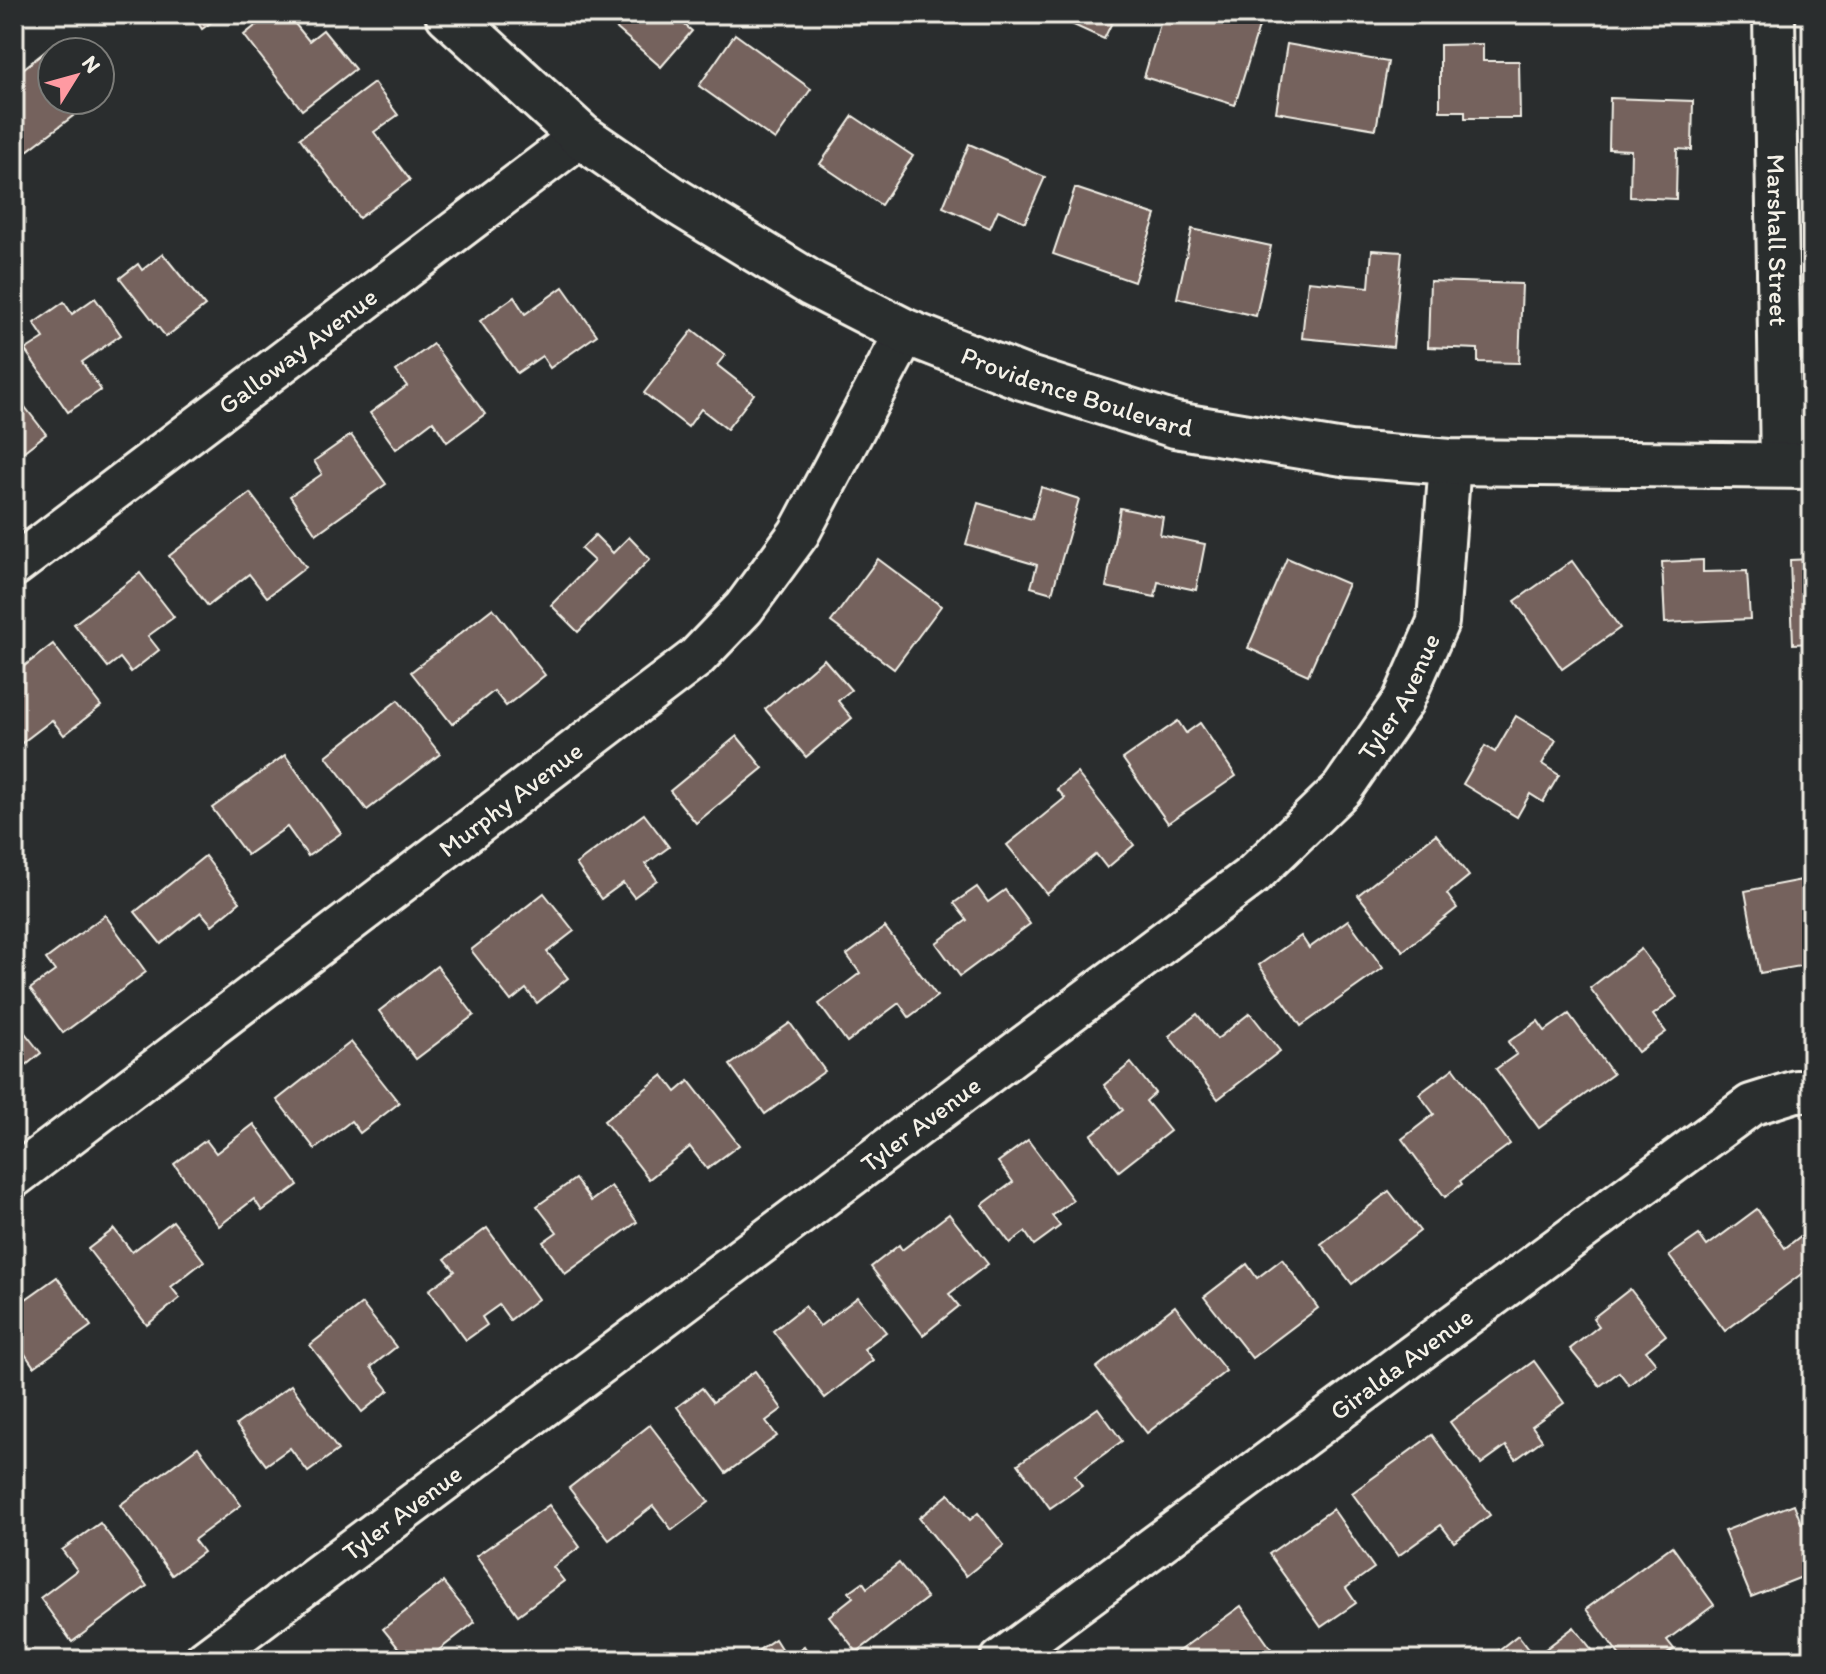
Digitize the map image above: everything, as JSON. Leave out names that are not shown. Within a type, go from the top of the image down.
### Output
[{"type":"main road","name":"Providence Boulevard","points":[[448,14],[581,136],[671,198],[812,284],[906,332],[1022,377],[1175,425],[1349,454],[1450,462],[1796,466]]},
{"type":"street","name":"Marshall Street","points":[[1774,14],[1796,466]]},
{"type":"street","name":"Galloway Avenue","points":[[14,566],[581,136]]},
{"type":"street","name":"Murphy Avenue","points":[[14,1177],[696,658],[744,608],[799,533],[906,332]]},
{"type":"street","name":"Tyler Avenue","points":[[205,1660],[1253,875],[1342,789],[1403,701],[1438,622],[1450,462]]},
{"type":"street","name":"Giralda Avenue","points":[[1001,1660],[1751,1105],[1796,1091],[1812,1091]]},
{"type":"building","points":[[192,14],[223,14],[202,29]]},
{"type":"building","points":[[270,14],[287,14],[309,41],[323,30],[355,69],[302,110],[244,35]]},
{"type":"building","points":[[600,14],[672,14],[692,31],[661,67]]},
{"type":"building","points":[[1057,14],[1116,14],[1104,39],[1056,17]]},
{"type":"building","points":[[1163,14],[1252,14],[1262,17],[1235,105],[1144,77]]},
{"type":"building","points":[[735,34],[811,89],[775,140],[699,86]]},
{"type":"building","points":[[1287,44],[1388,62],[1376,129],[1276,112]]},
{"type":"building","points":[[1483,44],[1483,61],[1519,61],[1520,118],[1465,118],[1465,111],[1440,111],[1440,45]]},
{"type":"building","points":[[36,59],[36,116],[73,116],[23,154],[14,142],[14,76]]},
{"type":"building","points":[[374,83],[398,115],[374,132],[410,180],[359,218],[300,138]]},
{"type":"building","points":[[1610,98],[1693,101],[1692,150],[1677,149],[1676,199],[1630,197],[1631,150],[1609,149]]},
{"type":"building","points":[[853,116],[913,156],[881,205],[820,164]]},
{"type":"building","points":[[969,144],[1045,177],[1025,222],[998,210],[990,228],[943,207]]},
{"type":"building","points":[[1075,188],[1156,215],[1134,282],[1053,254]]},
{"type":"building","points":[[1192,229],[1271,246],[1256,316],[1177,298]]},
{"type":"building","points":[[1372,250],[1402,252],[1393,347],[1302,338],[1308,281],[1369,287]]},
{"type":"building","points":[[163,254],[205,306],[166,337],[120,278],[138,264],[142,270]]},
{"type":"building","points":[[1430,281],[1522,284],[1519,363],[1478,362],[1478,349],[1428,347]]},
{"type":"building","points":[[563,287],[597,335],[550,368],[542,356],[517,373],[480,321],[514,297],[525,314]]},
{"type":"building","points":[[95,298],[121,335],[82,362],[101,390],[68,412],[25,350],[44,338],[34,323],[64,302],[72,314]]},
{"type":"building","points":[[693,330],[725,355],[717,365],[754,394],[727,429],[701,409],[688,427],[644,393]]},
{"type":"building","points":[[433,344],[485,414],[447,442],[433,421],[396,449],[370,413],[407,386],[396,371]]},
{"type":"building","points":[[18,398],[46,434],[14,459],[14,402]]},
{"type":"building","points":[[351,435],[386,484],[316,534],[290,496],[322,474],[314,461]]},
{"type":"building","points":[[1041,487],[1079,499],[1052,593],[1031,587],[1037,565],[966,544],[978,503],[1032,519]]},
{"type":"building","points":[[250,493],[306,567],[267,597],[249,574],[208,606],[169,556]]},
{"type":"building","points":[[1120,508],[1163,517],[1160,535],[1205,544],[1196,590],[1158,582],[1155,597],[1106,587]]},
{"type":"building","points":[[595,535],[613,553],[629,537],[650,559],[578,632],[551,605],[594,561],[581,549]]},
{"type":"building","points":[[1287,558],[1348,584],[1308,675],[1248,648]]},
{"type":"building","points":[[878,559],[941,606],[894,669],[831,622]]},
{"type":"building","points":[[1812,559],[1812,643],[1793,644],[1790,560]]},
{"type":"building","points":[[1703,560],[1703,572],[1747,571],[1750,619],[1665,623],[1662,562]]},
{"type":"building","points":[[1572,561],[1620,628],[1562,669],[1515,601]]},
{"type":"building","points":[[140,573],[174,617],[148,636],[159,650],[131,672],[120,658],[108,667],[74,624]]},
{"type":"building","points":[[493,608],[545,675],[506,706],[494,691],[452,724],[411,672]]},
{"type":"building","points":[[53,644],[101,706],[64,735],[52,720],[14,749],[14,674]]},
{"type":"building","points":[[824,659],[851,690],[838,701],[852,718],[806,757],[765,709]]},
{"type":"building","points":[[398,700],[440,754],[367,810],[326,756]]},
{"type":"building","points":[[1516,716],[1556,740],[1542,764],[1559,775],[1543,802],[1530,794],[1517,817],[1463,784],[1485,746],[1495,752]]},
{"type":"building","points":[[1178,721],[1186,733],[1200,723],[1236,776],[1168,823],[1123,759]]},
{"type":"building","points":[[737,736],[763,768],[696,823],[670,791]]},
{"type":"building","points":[[285,755],[341,833],[308,856],[287,827],[247,855],[212,808]]},
{"type":"building","points":[[1077,773],[1134,845],[1107,868],[1096,854],[1047,894],[1007,845],[1065,798],[1057,789]]},
{"type":"building","points":[[644,814],[669,847],[646,864],[657,880],[634,897],[623,883],[601,899],[576,864]]},
{"type":"building","points":[[1436,834],[1469,876],[1447,894],[1457,908],[1403,951],[1358,895]]},
{"type":"building","points":[[205,856],[240,902],[212,925],[201,912],[161,944],[135,912]]},
{"type":"building","points":[[1812,878],[1812,964],[1760,973],[1745,891]]},
{"type":"building","points":[[977,887],[988,902],[1005,890],[1030,924],[960,976],[936,943],[967,920],[954,903]]},
{"type":"building","points":[[544,893],[574,931],[547,952],[568,978],[537,1003],[526,989],[511,1001],[471,950]]},
{"type":"building","points":[[105,915],[146,972],[63,1033],[30,989],[55,971],[46,959]]},
{"type":"building","points":[[1348,920],[1383,968],[1301,1026],[1259,965],[1301,936],[1309,948]]},
{"type":"building","points":[[885,927],[937,996],[909,1017],[899,1003],[847,1042],[819,1004],[860,973],[847,955]]},
{"type":"building","points":[[1641,949],[1677,997],[1653,1015],[1666,1032],[1638,1052],[1590,988]]},
{"type":"building","points":[[437,966],[474,1015],[416,1059],[379,1011]]},
{"type":"building","points":[[1250,1013],[1280,1051],[1218,1099],[1169,1036],[1197,1014],[1217,1039]]},
{"type":"building","points":[[1569,1014],[1613,1074],[1539,1128],[1496,1069],[1517,1054],[1508,1042],[1538,1021],[1545,1031]]},
{"type":"building","points":[[14,1019],[41,1053],[14,1075]]},
{"type":"building","points":[[790,1023],[825,1071],[765,1114],[730,1065]]},
{"type":"building","points":[[351,1042],[399,1103],[360,1133],[351,1121],[315,1149],[277,1100]]},
{"type":"building","points":[[1131,1063],[1155,1093],[1146,1101],[1170,1131],[1119,1171],[1091,1135],[1123,1110],[1104,1085]]},
{"type":"building","points":[[1454,1068],[1510,1144],[1460,1181],[1462,1184],[1445,1197],[1402,1139],[1434,1114],[1419,1094]]},
{"type":"building","points":[[663,1075],[676,1092],[689,1081],[739,1145],[707,1169],[690,1147],[649,1179],[604,1121]]},
{"type":"building","points":[[254,1124],[298,1185],[262,1211],[254,1199],[219,1226],[174,1164],[206,1140],[216,1153]]},
{"type":"building","points":[[1028,1140],[1073,1200],[1052,1216],[1060,1226],[1034,1245],[1025,1232],[1010,1243],[982,1205],[1013,1182],[998,1162]]},
{"type":"building","points":[[575,1179],[591,1201],[611,1186],[637,1222],[565,1274],[543,1242],[557,1232],[537,1206]]},
{"type":"building","points":[[1389,1191],[1420,1231],[1352,1284],[1321,1244]]},
{"type":"building","points":[[1757,1209],[1785,1248],[1802,1235],[1812,1248],[1812,1266],[1725,1331],[1669,1256],[1699,1235],[1707,1246]]},
{"type":"building","points":[[949,1214],[988,1264],[949,1294],[959,1306],[923,1335],[871,1267],[899,1245],[902,1250]]},
{"type":"building","points":[[173,1221],[204,1261],[171,1287],[180,1298],[147,1325],[88,1249],[114,1229],[132,1252]]},
{"type":"building","points":[[487,1228],[538,1299],[510,1320],[499,1305],[482,1317],[487,1325],[466,1340],[429,1290],[455,1271],[445,1259]]},
{"type":"building","points":[[1282,1259],[1318,1308],[1252,1358],[1204,1297],[1247,1264],[1257,1278]]},
{"type":"building","points":[[57,1277],[91,1326],[34,1367],[14,1338],[14,1289],[23,1301]]},
{"type":"building","points":[[1630,1289],[1666,1335],[1646,1351],[1656,1363],[1629,1385],[1619,1372],[1600,1386],[1570,1349],[1599,1326],[1593,1318]]},
{"type":"building","points":[[858,1297],[886,1332],[864,1349],[873,1360],[825,1398],[773,1331],[805,1306],[820,1326]]},
{"type":"building","points":[[362,1304],[396,1347],[371,1367],[389,1390],[362,1412],[310,1345]]},
{"type":"building","points":[[1175,1306],[1226,1371],[1147,1433],[1096,1368]]},
{"type":"building","points":[[1534,1361],[1564,1403],[1532,1426],[1542,1440],[1516,1459],[1506,1446],[1481,1464],[1450,1422]]},
{"type":"building","points":[[755,1371],[782,1409],[766,1421],[777,1436],[726,1473],[677,1407],[702,1388],[713,1402]]},
{"type":"building","points":[[291,1385],[338,1450],[308,1472],[290,1448],[266,1465],[236,1425]]},
{"type":"building","points":[[1098,1408],[1122,1441],[1075,1475],[1082,1486],[1050,1508],[1018,1464]]},
{"type":"building","points":[[650,1425],[709,1502],[672,1530],[653,1506],[609,1540],[569,1488]]},
{"type":"building","points":[[1432,1435],[1490,1515],[1454,1542],[1441,1525],[1398,1556],[1352,1493]]},
{"type":"building","points":[[198,1447],[241,1505],[194,1540],[203,1552],[172,1575],[120,1505]]},
{"type":"building","points":[[949,1494],[970,1520],[978,1513],[1004,1545],[966,1576],[919,1518]]},
{"type":"building","points":[[1794,1504],[1801,1523],[1812,1518],[1812,1573],[1751,1597],[1724,1531]]},
{"type":"building","points":[[549,1505],[580,1547],[553,1567],[564,1581],[518,1615],[476,1556]]},
{"type":"building","points":[[1333,1509],[1374,1568],[1346,1588],[1356,1603],[1321,1627],[1269,1554]]},
{"type":"building","points":[[100,1523],[147,1586],[72,1642],[40,1598],[77,1570],[62,1550]]},
{"type":"building","points":[[1672,1546],[1714,1605],[1667,1640],[1674,1649],[1659,1660],[1623,1660],[1586,1609]]},
{"type":"building","points":[[899,1563],[927,1598],[857,1652],[829,1616],[853,1597],[849,1592],[863,1582],[867,1588]]},
{"type":"building","points":[[443,1582],[475,1622],[426,1660],[408,1660],[383,1629]]},
{"type":"building","points":[[1241,1606],[1279,1660],[1169,1658]]},
{"type":"building","points":[[1574,1627],[1600,1660],[1486,1660],[1518,1635],[1535,1657]]},
{"type":"building","points":[[775,1639],[787,1658],[804,1646],[813,1660],[757,1660],[753,1654]]}]
